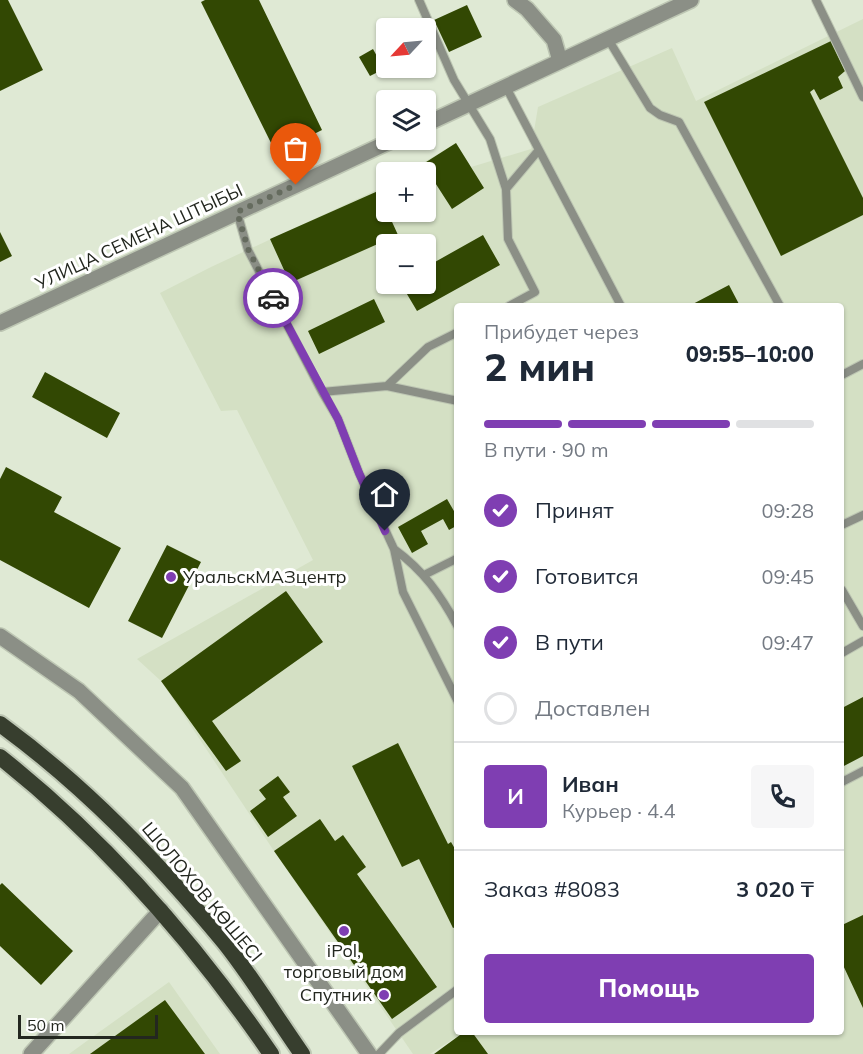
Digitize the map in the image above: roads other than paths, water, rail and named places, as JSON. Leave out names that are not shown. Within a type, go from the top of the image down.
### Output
[{"type":"highway","name":"ШОЛОХОВ КӨШЕСІ","points":[[0,724],[36,750],[91,797],[150,856],[225,944],[302,1054]]},
{"type":"highway","points":[[0,757],[38,787],[96,841],[161,910],[208,968],[271,1054]]},
{"type":"street","points":[[515,0],[527,9],[554,40],[560,61]]},
{"type":"street","points":[[436,119],[691,0]]},
{"type":"street","name":"УЛИЦА СЕМЕНА ШТЫБЫ","points":[[0,323],[376,148]]},
{"type":"street","points":[[0,636],[79,691],[182,788],[369,1054]]},
{"type":"street","points":[[31,1054],[161,910]]},
{"type":"lane","points":[[419,0],[453,80],[490,139],[506,189],[508,238],[535,292],[515,303]]},
{"type":"lane","points":[[816,0],[863,97]]},
{"type":"lane","points":[[608,39],[650,108],[660,116],[679,122],[778,303]]},
{"type":"lane","points":[[506,87],[619,303]]},
{"type":"lane","points":[[506,189],[538,151]]},
{"type":"lane","points":[[237,212],[248,249],[338,419],[363,483],[394,549],[403,592],[454,694]]},
{"type":"lane","points":[[387,386],[428,347],[454,334]]},
{"type":"lane","points":[[844,374],[863,364]]},
{"type":"lane","points":[[322,392],[387,386],[454,400]]},
{"type":"lane","points":[[844,524],[863,515]]},
{"type":"lane","points":[[394,549],[413,563],[424,575],[443,599],[454,620]]},
{"type":"lane","points":[[424,575],[454,560]]},
{"type":"lane","points":[[844,593],[863,626]]},
{"type":"lane","points":[[844,652],[863,641]]},
{"type":"lane","points":[[844,781],[863,771]]},
{"type":"lane","points":[[379,1054],[399,1033],[454,992]]},
{"type":"lane","points":[[446,998],[454,999]]},
{"type":"place","name":"УральскМАЗцентр","points":[[171,577]]},
{"type":"place","name":"iPol, торговый дом","points":[[344,931]]},
{"type":"place","name":"Спутник","points":[[384,995]]}]
